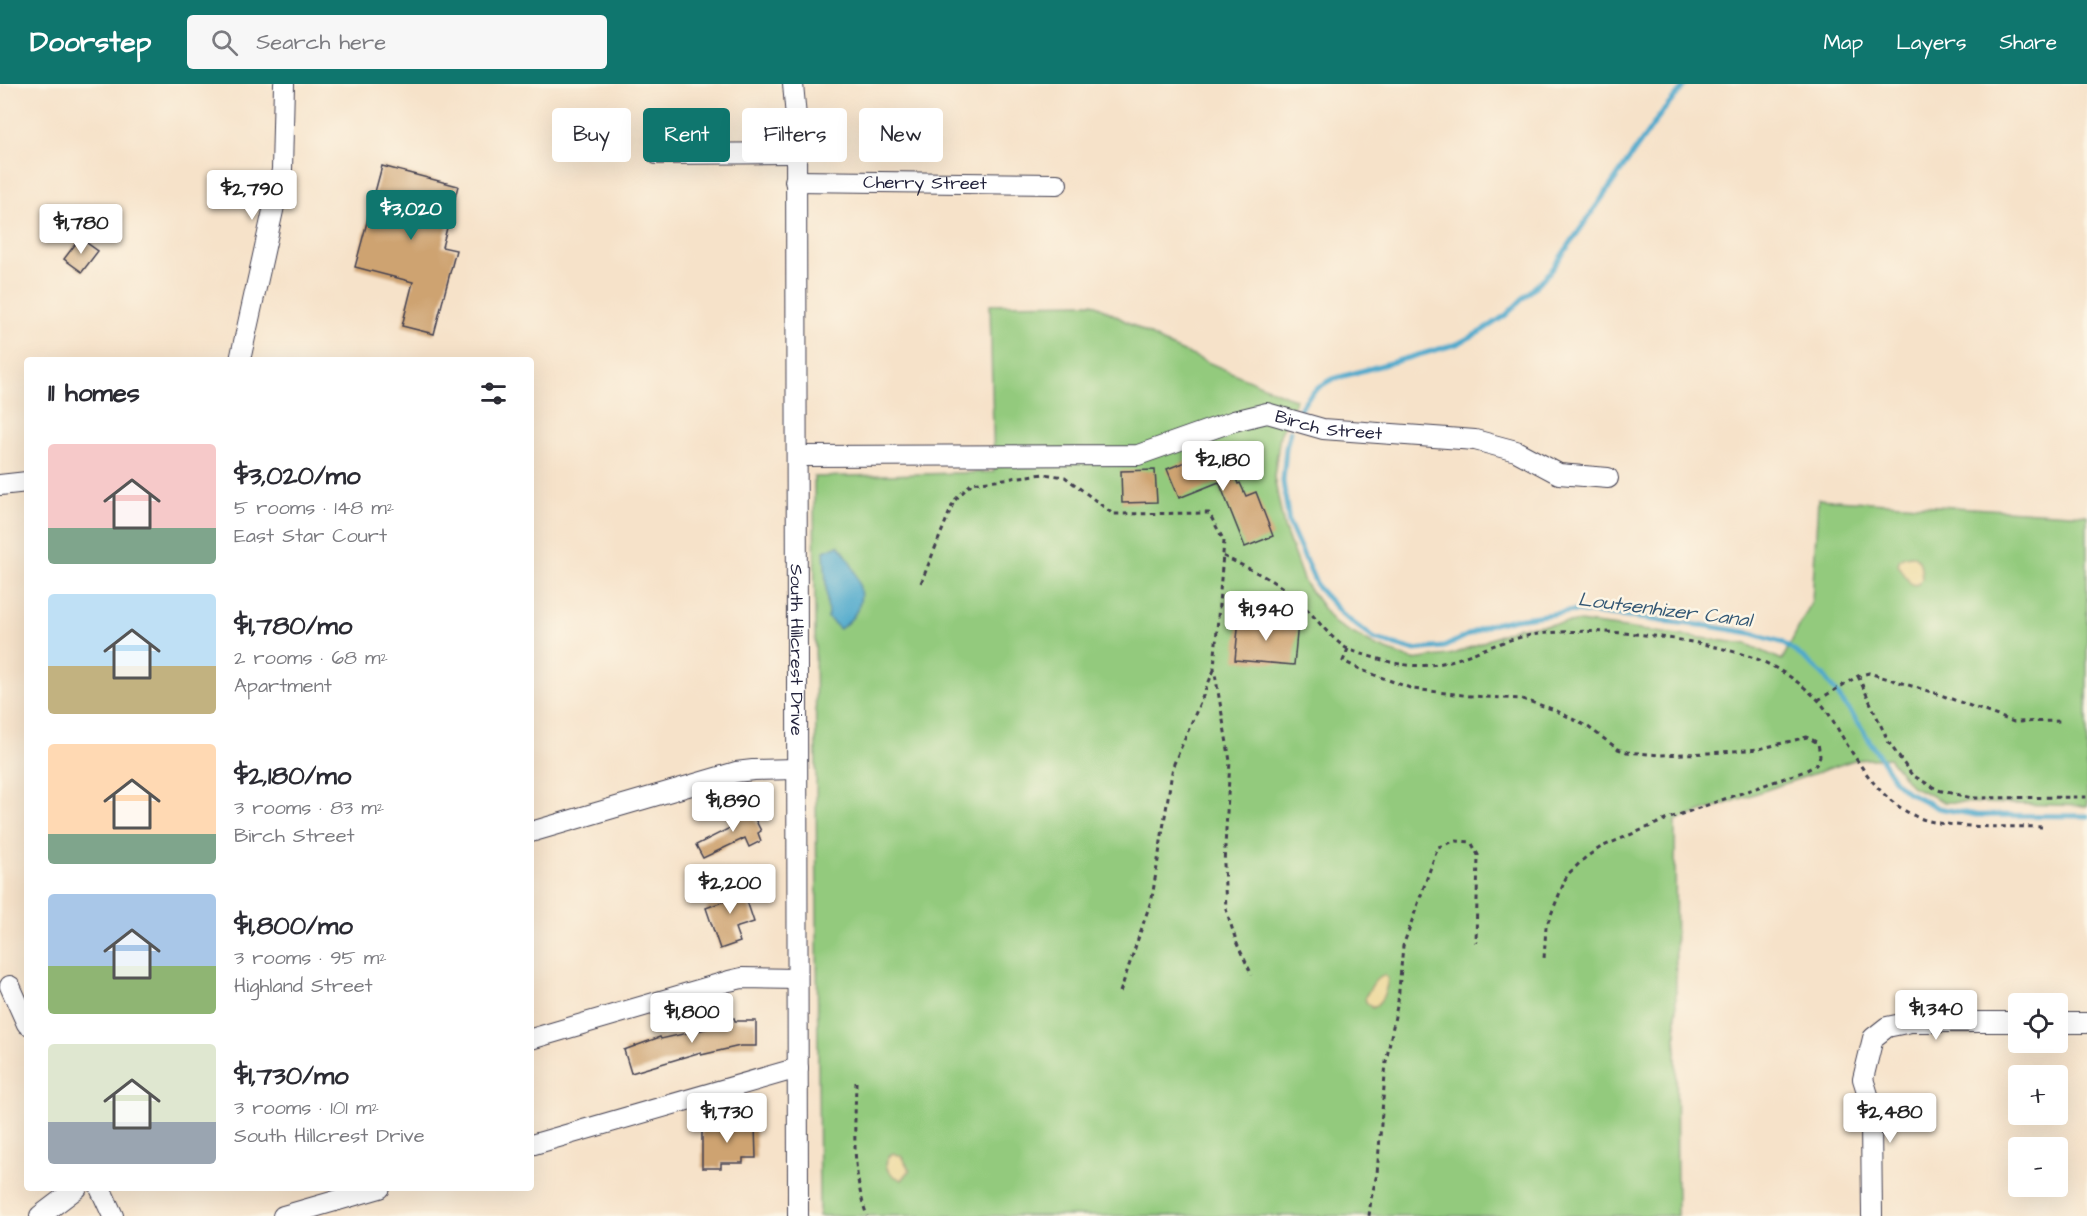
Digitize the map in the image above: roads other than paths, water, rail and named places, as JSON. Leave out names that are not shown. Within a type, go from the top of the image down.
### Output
[{"type":"street","points":[[241,357],[282,170],[284,84]]},
{"type":"street","name":"South Hillcrest Drive","points":[[793,84],[794,108]]},
{"type":"street","name":"South Hillcrest Drive","points":[[795,162],[798,1216]]},
{"type":"street","name":"Cherry Street","points":[[795,181],[1057,184]]},
{"type":"street","name":"Birch Street","points":[[797,456],[1138,455],[1234,421],[1267,413],[1323,429],[1475,440],[1516,452],[1559,474],[1608,478]]},
{"type":"street","points":[[0,485],[24,482]]},
{"type":"street","points":[[534,831],[736,772],[796,769]]},
{"type":"street","points":[[534,1038],[742,978],[797,979]]},
{"type":"street","points":[[12,986],[24,1016]]},
{"type":"street","points":[[1872,1216],[1871,1121],[1869,1098],[1863,1079],[1874,1038],[1887,1027],[1911,1022],[2008,1022]]},
{"type":"street","points":[[2068,1023],[2087,1023]]},
{"type":"street","points":[[534,1144],[798,1068]]},
{"type":"street","points":[[40,1216],[73,1191]]},
{"type":"street","points":[[101,1191],[113,1216]]},
{"type":"street","points":[[283,1216],[370,1191]]},
{"type":"water","points":[[838,545],[855,571],[861,595],[855,614],[840,629],[828,618],[824,551]]},
{"type":"waterway","name":"Loutsenhizer Canal","points":[[1299,411],[1313,392],[1333,379],[1457,344],[1506,315],[1551,271],[1660,115],[1686,84]]},
{"type":"waterway","name":"Loutsenhizer Canal","points":[[1290,431],[1283,481],[1289,523],[1318,588],[1345,617],[1375,639],[1413,650],[1444,647],[1488,625],[1575,611],[1751,633],[1781,642],[1823,675],[1859,724],[1895,781],[1907,792],[1938,808],[1976,815],[2087,816]]}]
